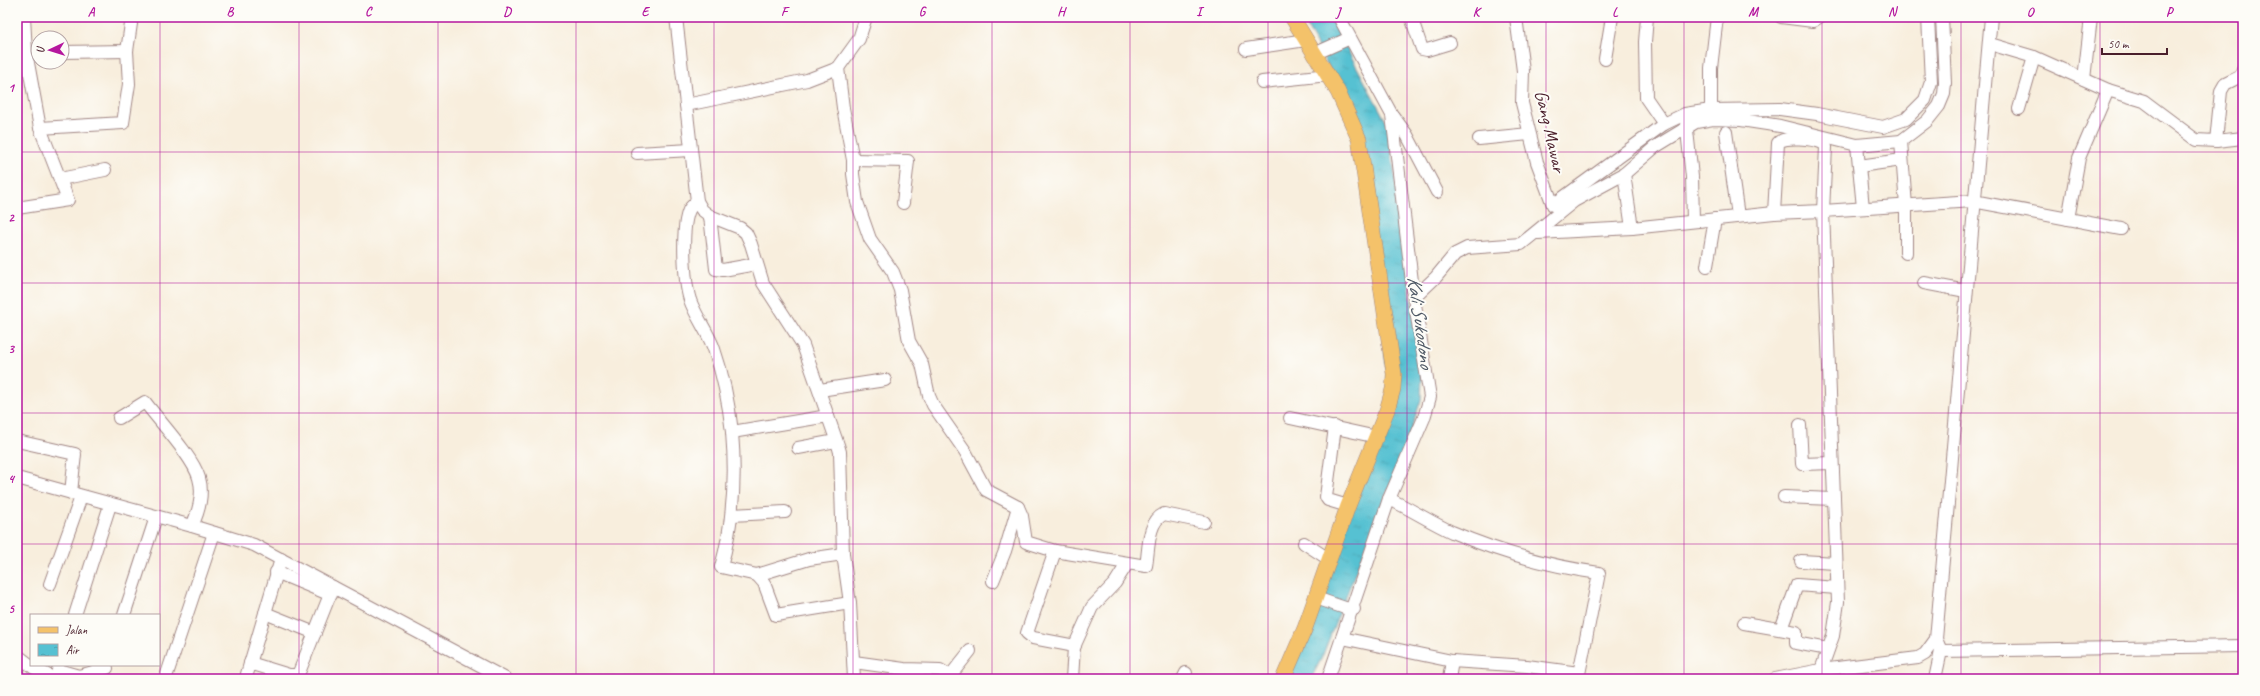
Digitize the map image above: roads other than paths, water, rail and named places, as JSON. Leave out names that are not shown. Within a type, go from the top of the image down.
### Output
[{"type":"main road","points":[[1283,679],[1317,599],[1348,506],[1377,437],[1393,389],[1391,348],[1359,139],[1338,92],[1316,53],[1292,17]]},
{"type":"street","points":[[24,17],[30,43]]},
{"type":"street","points":[[40,128],[123,123],[129,84],[127,51],[132,17]]},
{"type":"street","points":[[676,17],[697,201],[702,210],[710,216],[740,228],[746,233],[752,244],[756,264],[766,289],[803,344],[840,452],[843,554],[850,602],[854,679]]},
{"type":"street","points":[[686,106],[807,80],[838,68],[859,39],[866,17]]},
{"type":"street","points":[[1339,17],[1348,39],[1392,115],[1407,135],[1437,192]]},
{"type":"street","points":[[1411,17],[1422,49],[1427,50],[1450,43]]},
{"type":"street","name":"Gang Mawar","points":[[1516,17],[1523,71],[1522,103],[1529,134],[1552,204],[1623,155],[1664,124]]},
{"type":"street","points":[[1605,60],[1612,17]]},
{"type":"street","points":[[1647,17],[1645,42],[1646,98],[1664,124],[1686,120],[1705,119],[1741,120],[1780,126],[1857,145],[1901,141],[1927,121],[1939,106],[1946,83],[1938,64],[1937,39],[1942,17]]},
{"type":"street","points":[[1711,110],[1711,68],[1717,17]]},
{"type":"street","points":[[1781,17],[1813,21],[1819,17]]},
{"type":"street","points":[[1928,17],[1937,39]]},
{"type":"street","points":[[1935,679],[1939,645],[1966,291],[1990,44],[1991,17]]},
{"type":"street","points":[[2084,79],[2091,17]]},
{"type":"street","points":[[1316,53],[1348,39]]},
{"type":"street","points":[[1246,49],[1306,40]]},
{"type":"street","points":[[1990,44],[2034,56],[2108,90],[2144,100],[2196,140],[2216,141],[2243,138]]},
{"type":"street","points":[[70,52],[127,51]]},
{"type":"street","points":[[2019,109],[2034,56]]},
{"type":"street","points":[[1413,292],[1436,277],[1455,254],[1466,248],[1517,246],[1538,233],[1574,202],[1624,174],[1686,120],[1711,110],[1780,109],[1817,114],[1874,126],[1889,126],[1906,120],[1925,100],[1938,64]]},
{"type":"street","points":[[838,68],[843,108],[853,160],[853,174],[857,202],[870,239],[893,272],[900,290],[909,341],[922,364],[929,396],[933,406],[965,451],[986,490],[1018,507],[1022,516],[1026,542],[1055,551],[1146,566],[1152,529],[1159,516],[1164,514],[1204,522]]},
{"type":"street","points":[[17,208],[68,200],[40,128],[34,70]]},
{"type":"street","points":[[2216,141],[2220,91],[2224,84],[2240,76],[2243,70]]},
{"type":"street","points":[[1262,82],[1328,75]]},
{"type":"street","points":[[2068,219],[2079,158],[2108,90]]},
{"type":"street","points":[[1328,679],[1342,638],[1349,608],[1389,499],[1424,418],[1430,397],[1413,292],[1392,115]]},
{"type":"street","points":[[1686,120],[1692,177],[1693,221]]},
{"type":"street","points":[[1726,132],[1738,216]]},
{"type":"street","points":[[1479,139],[1529,134]]},
{"type":"street","points":[[1774,212],[1777,148],[1780,140],[1788,138],[1823,142],[1826,147],[1823,211],[1837,588],[1833,636],[1821,675]]},
{"type":"street","points":[[1901,141],[1906,206],[1906,253]]},
{"type":"street","points":[[1857,145],[1864,208]]},
{"type":"street","points":[[637,153],[691,150]]},
{"type":"street","points":[[853,160],[908,161],[903,203]]},
{"type":"street","points":[[1859,166],[1902,160]]},
{"type":"street","points":[[60,178],[105,170]]},
{"type":"street","points":[[1624,174],[1632,228]]},
{"type":"street","points":[[697,201],[690,208],[687,217],[685,249],[687,284],[690,299],[713,347],[720,368],[732,432],[732,515],[730,537],[721,567],[758,575],[809,559],[843,554]]},
{"type":"street","points":[[1538,233],[1632,228],[1774,212],[1823,211],[1974,201],[2121,229]]},
{"type":"street","points":[[710,216],[716,269],[723,270],[756,264]]},
{"type":"street","points":[[1707,266],[1715,219]]},
{"type":"street","points":[[1924,282],[1966,291]]},
{"type":"street","points":[[820,390],[885,380]]},
{"type":"street","points":[[119,418],[145,402],[196,470],[200,491],[200,506],[192,526]]},
{"type":"street","points":[[732,432],[828,416]]},
{"type":"street","points":[[1290,418],[1377,437]]},
{"type":"street","points":[[1800,425],[1802,464],[1832,463]]},
{"type":"street","points":[[1335,427],[1326,497],[1328,500],[1348,506]]},
{"type":"street","points":[[17,441],[75,454],[76,495],[50,584]]},
{"type":"street","points":[[798,448],[836,441]]},
{"type":"street","points":[[17,478],[110,505],[192,526],[254,546],[281,559],[332,591],[506,679]]},
{"type":"street","points":[[1784,496],[1833,499]]},
{"type":"street","points":[[1342,638],[1452,661],[1527,666],[1578,676],[1599,573],[1559,568],[1511,554],[1452,532],[1389,499]]},
{"type":"street","points":[[75,614],[110,505]]},
{"type":"street","points":[[993,581],[1005,551],[1018,507]]},
{"type":"street","points":[[732,515],[785,512]]},
{"type":"street","points":[[124,614],[156,517]]},
{"type":"street","points":[[166,677],[214,533]]},
{"type":"street","points":[[1304,543],[1330,560]]},
{"type":"street","points":[[1055,551],[1027,633],[1033,638],[1075,646]]},
{"type":"street","points":[[281,559],[249,668],[289,675],[298,675],[332,591]]},
{"type":"street","points":[[1801,561],[1836,563]]},
{"type":"street","points":[[1072,679],[1075,646],[1092,607],[1115,583],[1127,564]]},
{"type":"street","points":[[276,572],[332,591]]},
{"type":"street","points":[[758,575],[764,583],[776,615],[850,602]]},
{"type":"street","points":[[1781,629],[1797,585],[1837,588]]},
{"type":"street","points":[[1317,599],[1349,608]]},
{"type":"street","points":[[265,613],[315,633]]},
{"type":"street","points":[[1744,623],[1796,632],[1796,643],[1828,649]]},
{"type":"street","points":[[1775,679],[1840,673],[1921,657],[1939,645],[2243,646]]},
{"type":"street","points":[[854,662],[904,670],[940,670],[953,677],[970,651]]},
{"type":"street","points":[[17,671],[19,657],[30,662]]},
{"type":"street","points":[[1449,679],[1452,661]]},
{"type":"street","points":[[40,666],[56,673],[79,676],[109,670]]},
{"type":"water","points":[[1302,17],[1330,17],[1388,125],[1422,379],[1421,400],[1404,450],[1322,657],[1311,679],[1287,679],[1391,408],[1360,134],[1337,83]]},
{"type":"water label","name":"Kali Sukodono","points":[[1421,322]]}]
